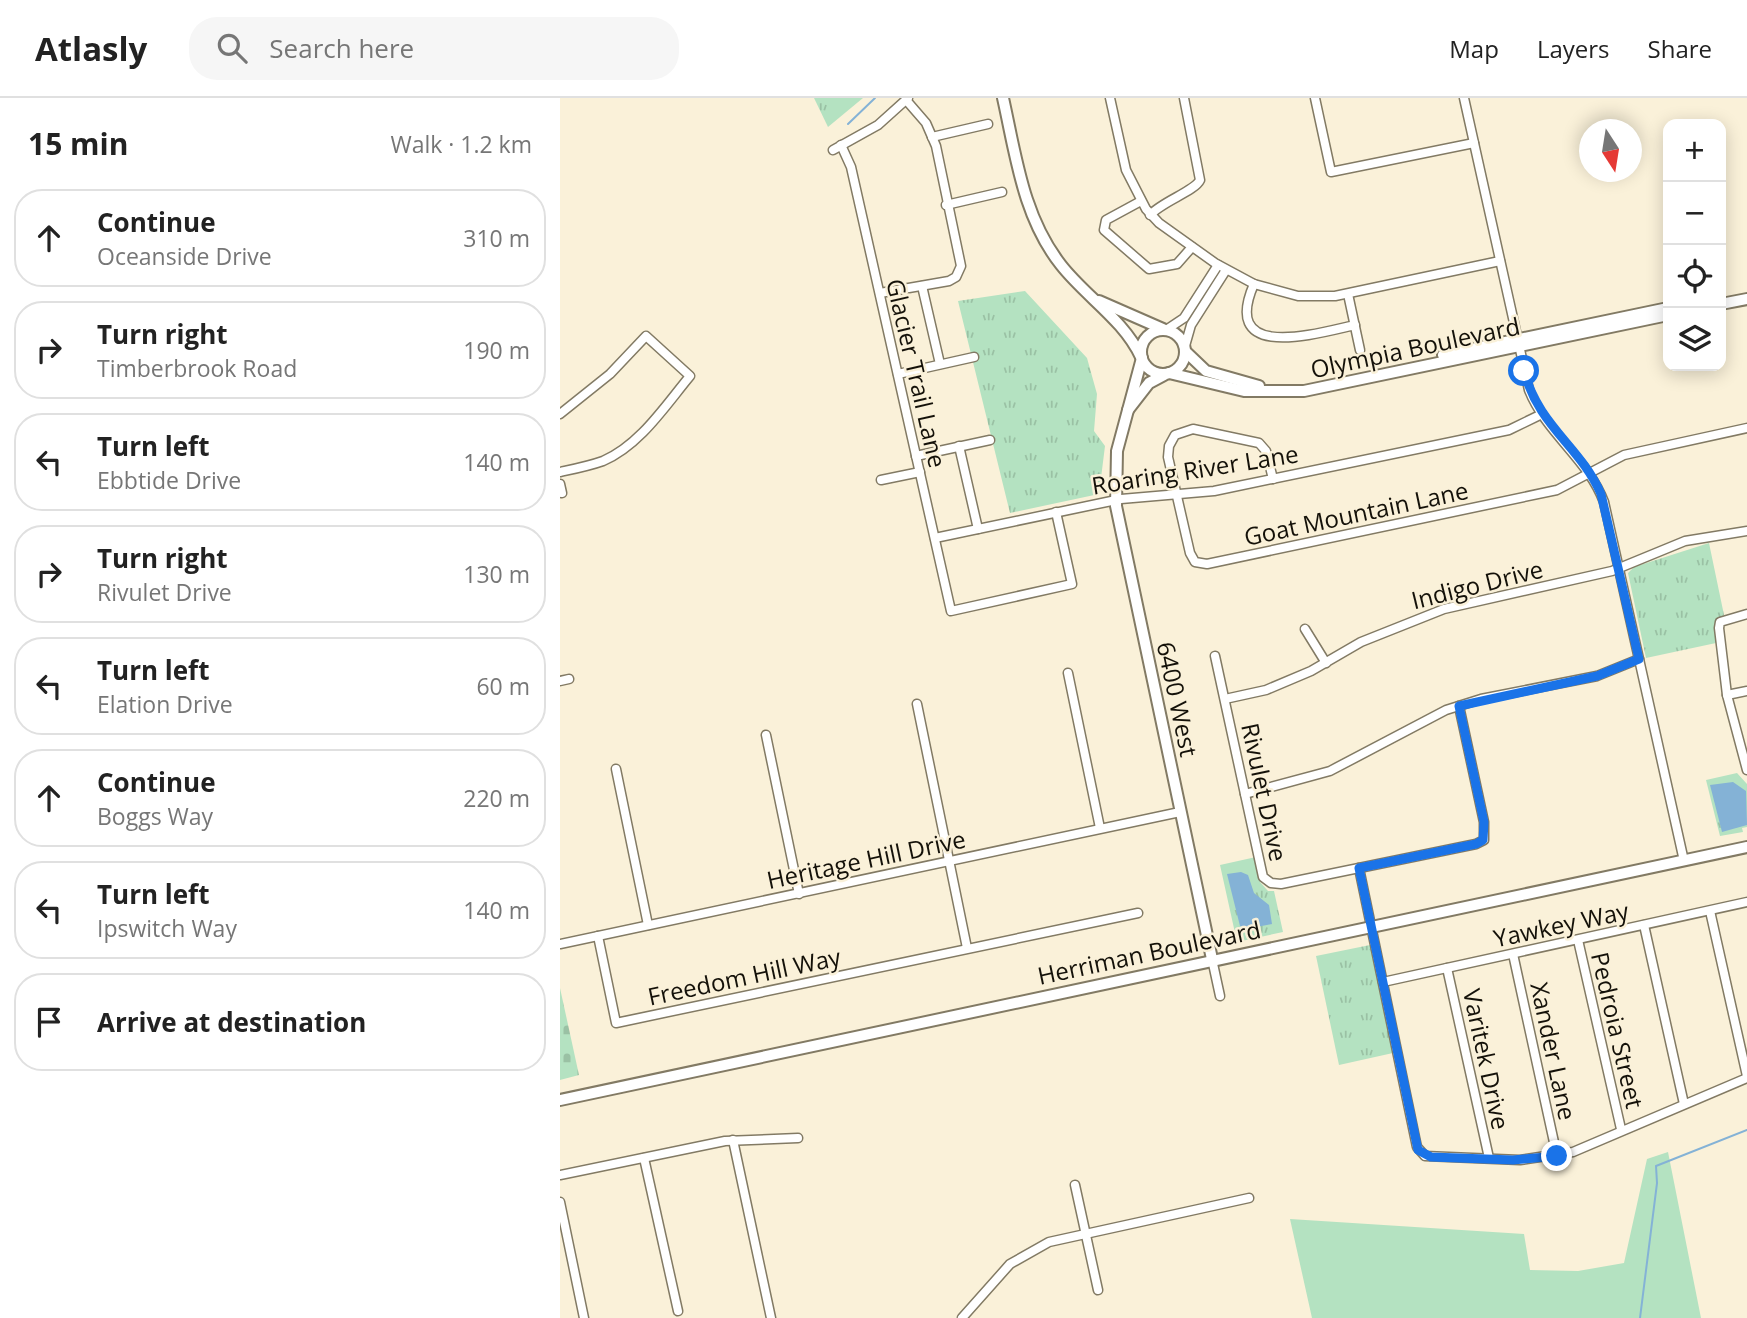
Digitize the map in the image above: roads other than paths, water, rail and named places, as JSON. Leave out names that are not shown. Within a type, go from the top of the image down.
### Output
[{"type":"street","points":[[1003,98],[1022,184],[1035,222],[1060,264],[1127,333],[1149,369],[1168,374],[1182,364],[1191,325],[1222,268]]},
{"type":"street","points":[[1110,98],[1126,170],[1150,215],[1222,268],[1254,284],[1298,296],[1348,294],[1500,261]]},
{"type":"street","points":[[1150,215],[1167,200],[1195,187],[1200,180],[1184,98]]},
{"type":"street","points":[[1315,98],[1331,172],[1474,143]]},
{"type":"street","points":[[1464,98],[1529,390],[1542,414],[1590,474],[1604,502],[1684,860]]},
{"type":"street","points":[[880,293],[949,281],[956,276],[961,266],[932,137],[926,123],[907,99]]},
{"type":"street","name":"Glacier Trail Lane","points":[[907,99],[878,125],[837,148],[850,164],[951,611],[1072,584],[1056,512]]},
{"type":"street","points":[[932,137],[988,124]]},
{"type":"street","points":[[946,205],[1002,191]]},
{"type":"street","points":[[1141,201],[1105,220],[1102,225],[1106,232],[1149,269],[1179,263],[1192,247]]},
{"type":"street","points":[[1141,358],[1141,348],[1148,336],[1166,330],[1184,319],[1222,268]]},
{"type":"street","points":[[1254,284],[1245,310],[1253,330],[1259,335],[1299,337],[1355,325]]},
{"type":"street","points":[[922,286],[940,365]]},
{"type":"street","points":[[1726,296],[1747,291]]},
{"type":"street","points":[[1348,294],[1360,350]]},
{"type":"street","points":[[1726,303],[1747,299]]},
{"type":"street","points":[[1099,302],[1178,335],[1185,349]]},
{"type":"street","name":"Olympia Boulevard","points":[[1168,374],[1244,391],[1293,393],[1663,309]]},
{"type":"street","name":"Olympia Boulevard","points":[[1185,349],[1199,367],[1220,377],[1250,384],[1282,386],[1663,316]]},
{"type":"street","points":[[560,414],[610,374],[646,336],[690,376],[657,416],[620,451],[604,460],[560,472]]},
{"type":"street","points":[[898,374],[974,357]]},
{"type":"street","name":"6400 West","points":[[1141,358],[1117,451],[1116,500],[1220,996]]},
{"type":"street","name":"6400 West","points":[[1128,410],[1150,382],[1168,374]]},
{"type":"street","name":"Roaring River Lane","points":[[935,538],[1116,500],[1214,491],[1273,479],[1514,428],[1542,414]]},
{"type":"street","name":"Goat Mountain Lane","points":[[1273,479],[1266,451],[1261,444],[1185,429],[1175,435],[1168,450],[1191,557],[1204,565],[1558,490],[1633,453],[1747,428]]},
{"type":"street","points":[[916,456],[990,440]]},
{"type":"street","points":[[960,446],[978,529]]},
{"type":"street","points":[[881,480],[920,472]]},
{"type":"street","name":"Indigo Drive","points":[[1225,699],[1266,690],[1408,621],[1444,609],[1619,568],[1685,541],[1747,531]]},
{"type":"street","points":[[1747,614],[1720,622],[1719,628],[1727,695],[1747,770]]},
{"type":"street","points":[[1305,629],[1326,663]]},
{"type":"street","name":"Rivulet Drive","points":[[1215,656],[1264,877],[1270,883],[1359,868],[1476,844],[1483,840],[1484,822],[1459,706]]},
{"type":"street","points":[[1245,794],[1330,771],[1365,755],[1426,719],[1459,706],[1597,676],[1639,659]]},
{"type":"street","points":[[1068,673],[1100,828]]},
{"type":"street","points":[[1727,695],[1747,691]]},
{"type":"street","points":[[917,704],[967,948],[1138,913]]},
{"type":"street","points":[[766,735],[799,894]]},
{"type":"street","points":[[616,769],[648,925]]},
{"type":"street","name":"Heritage Hill Drive","points":[[560,944],[1180,812]]},
{"type":"street","name":"Herriman Boulevard","points":[[560,1100],[1747,847]]},
{"type":"street","points":[[1359,868],[1417,1147],[1428,1157],[1520,1160],[1557,1156],[1588,1148],[1621,1129],[1714,1094],[1747,1077],[1710,911]]},
{"type":"street","name":"Yawkey Way","points":[[1383,982],[1747,902]]},
{"type":"street","points":[[1644,925],[1684,1104]]},
{"type":"street","name":"Freedom Hill Way","points":[[598,936],[616,1023],[967,948]]},
{"type":"street","name":"Pedroia Street","points":[[1578,940],[1621,1129]]},
{"type":"street","name":"Xander Lane","points":[[1513,954],[1557,1156]]},
{"type":"street","name":"Varitek Drive","points":[[1447,968],[1489,1158]]},
{"type":"street","points":[[560,1175],[733,1140],[798,1138]]},
{"type":"street","points":[[733,1140],[771,1318]]},
{"type":"street","points":[[644,1158],[678,1311]]},
{"type":"street","points":[[1075,1185],[1098,1290]]},
{"type":"street","points":[[962,1318],[1010,1264],[1049,1242],[1249,1198]]},
{"type":"street","points":[[560,1202],[584,1318]]},
{"type":"water","points":[[1733,782],[1746,791],[1747,825],[1722,832],[1710,785]]},
{"type":"water","points":[[1241,872],[1248,875],[1254,893],[1269,905],[1272,924],[1246,929],[1240,926],[1227,874]]},
{"type":"waterway","points":[[848,124],[875,98]]},
{"type":"waterway","points":[[1640,1318],[1657,1183],[1656,1166],[1747,1130]]}]
